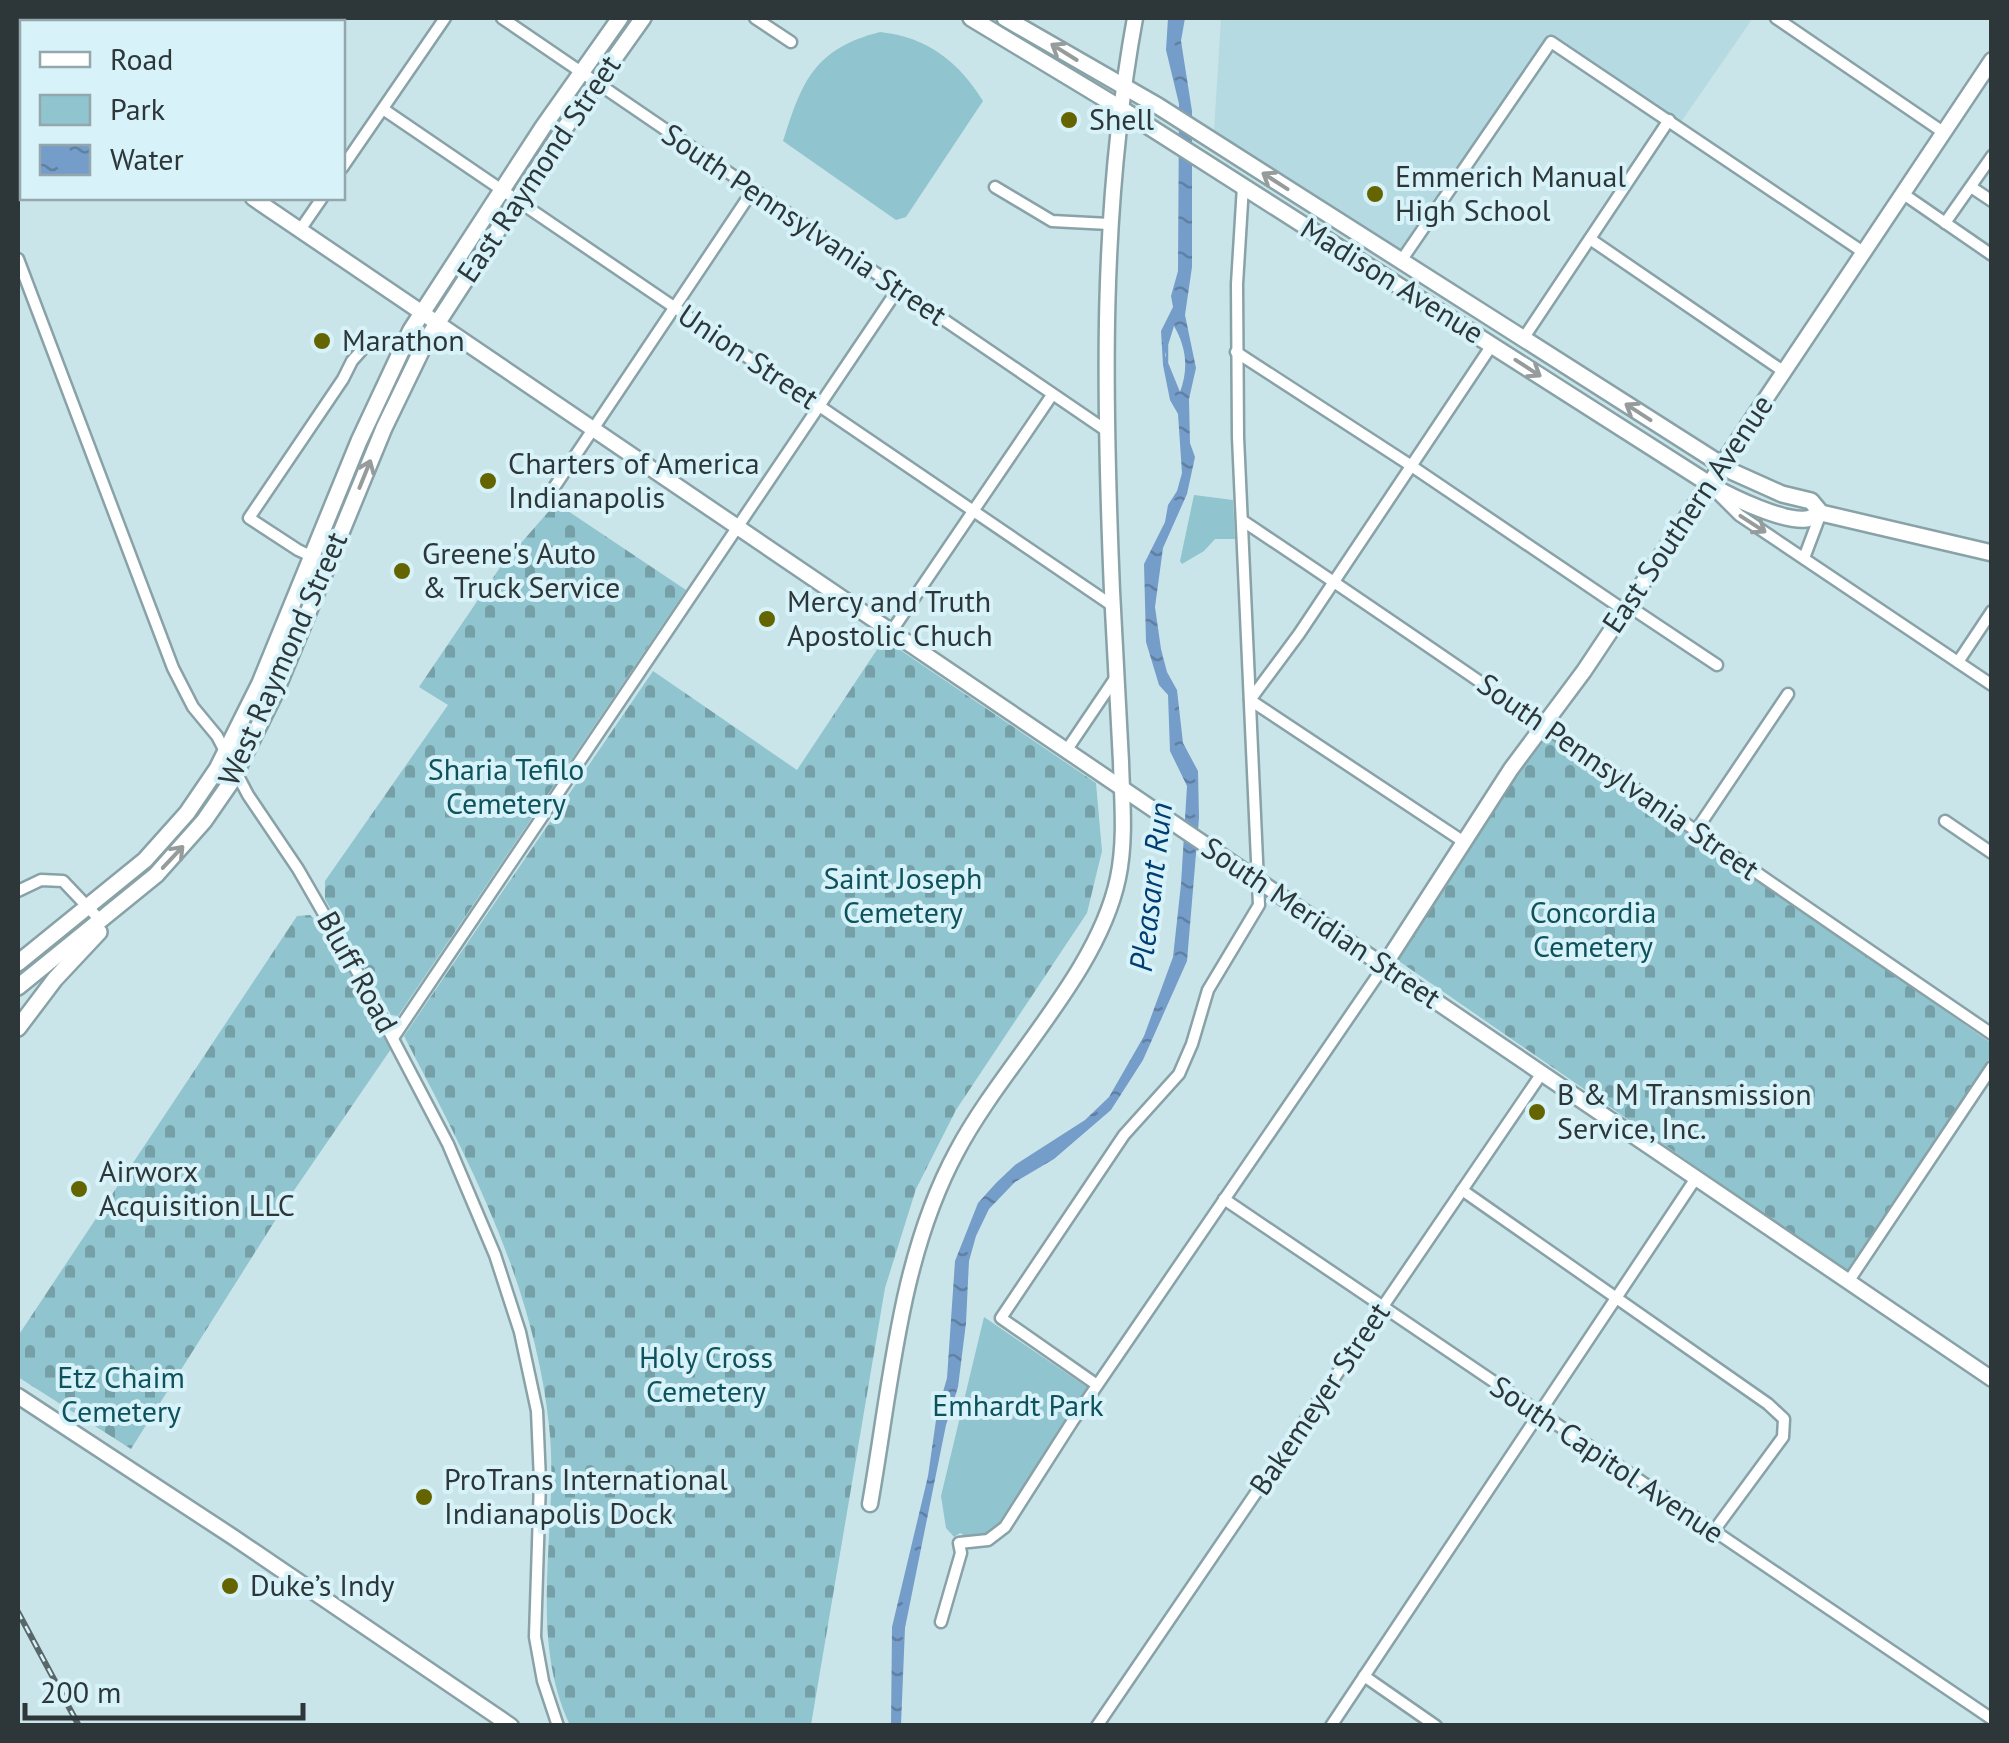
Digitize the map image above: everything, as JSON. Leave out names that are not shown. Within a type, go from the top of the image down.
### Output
[{"type":"main road","name":"East Raymond Street","points":[[422,312],[501,189],[620,18]]},
{"type":"main road","name":"East Raymond Street","points":[[437,322],[596,82],[643,18]]},
{"type":"main road","name":"Madison Avenue","points":[[971,18],[1158,132],[1708,484],[1742,502],[1776,513],[1806,520],[1821,513]]},
{"type":"main road","name":"Madison Avenue","points":[[1005,18],[1158,106],[1753,483],[1810,501],[1821,513],[1992,553]]},
{"type":"main road","points":[[870,1504],[908,1286],[930,1207],[962,1140],[1087,955],[1103,926],[1120,873],[1122,788],[1105,343],[1108,224],[1120,108],[1135,18]]},
{"type":"main road","name":"East Southern Avenue","points":[[1384,966],[1511,769],[1625,608],[1943,132],[1989,71]]},
{"type":"main road","name":"South Meridian Street","points":[[256,200],[1992,1379]]},
{"type":"main road","name":"West Raymond Street","points":[[18,963],[161,844],[187,813],[225,755],[260,683],[387,377],[422,312]]},
{"type":"main road","name":"West Raymond Street","points":[[18,986],[130,899],[189,840],[236,774],[275,693],[397,397],[437,322]]},
{"type":"main road","points":[[18,1028],[66,966],[130,899]]},
{"type":"main road","points":[[18,1396],[234,1536],[511,1726]]},
{"type":"street","points":[[345,164],[445,18]]},
{"type":"street","name":"South Pennsylvania Street","points":[[502,18],[1107,432]]},
{"type":"street","points":[[755,18],[792,42]]},
{"type":"street","points":[[1776,18],[1943,132]]},
{"type":"street","points":[[1401,261],[1552,42],[1862,252]]},
{"type":"street","name":"Union Street","points":[[383,109],[1113,606]]},
{"type":"street","points":[[1523,339],[1669,120]]},
{"type":"street","points":[[1945,223],[1992,156]]},
{"type":"street","points":[[1097,1385],[1000,1318],[1124,1135],[1179,1074],[1208,990],[1257,911],[1236,352],[1243,186]]},
{"type":"street","points":[[1970,186],[1992,200]]},
{"type":"street","points":[[995,187],[1046,219],[1108,224]]},
{"type":"street","points":[[551,492],[753,190]]},
{"type":"street","points":[[1902,193],[1992,254]]},
{"type":"street","points":[[300,230],[321,200]]},
{"type":"street","points":[[1590,239],[1783,371]]},
{"type":"street","name":"Bluff Road","points":[[18,259],[156,629],[187,696],[217,736],[236,774],[314,896],[448,1144],[486,1230],[527,1358],[537,1410],[540,1460],[536,1637],[543,1681],[558,1726]]},
{"type":"street","points":[[393,1038],[898,289]]},
{"type":"street","points":[[328,564],[248,518],[352,360],[368,343]]},
{"type":"street","points":[[1250,700],[1492,345]]},
{"type":"street","points":[[1236,352],[1717,665]]},
{"type":"street","points":[[892,632],[1052,395]]},
{"type":"street","points":[[1708,484],[1739,514],[1992,684]]},
{"type":"street","points":[[1804,558],[1821,513]]},
{"type":"street","name":"South Pennsylvania Street","points":[[1243,521],[1992,1034]]},
{"type":"street","points":[[1958,662],[1992,611]]},
{"type":"street","points":[[1066,750],[1117,675]]},
{"type":"street","points":[[1695,832],[1788,694]]},
{"type":"street","points":[[1250,700],[1464,842]]},
{"type":"street","points":[[1946,821],[1992,852]]},
{"type":"street","points":[[18,891],[34,882],[56,879],[70,885],[101,921]]},
{"type":"street","points":[[941,1622],[961,1553],[959,1542],[988,1540],[1005,1527],[1097,1385],[1384,966]]},
{"type":"street","points":[[1848,1282],[1992,1068]]},
{"type":"street","name":"Bakemeyer Street","points":[[1098,1726],[1542,1073]]},
{"type":"street","points":[[1330,1726],[1696,1178]]},
{"type":"street","points":[[1462,1190],[1784,1419],[1783,1437],[1713,1532]]},
{"type":"street","name":"South Capitol Avenue","points":[[1224,1200],[1992,1720]]},
{"type":"street","points":[[1364,1676],[1436,1726]]},
{"type":"shaded area","name":"Emmerich Manual High School","points":[[1221,18],[1753,18],[1681,122],[1553,34],[1399,258],[1214,130]]},
{"type":"green space","points":[[880,32],[912,39],[940,53],[963,74],[983,101],[906,217],[896,220],[783,141],[797,101],[814,70],[840,48]]},
{"type":"green space","points":[[1194,495],[1233,500],[1235,539],[1215,539],[1182,564],[1180,561]]},
{"type":"green space","name":"Sharia Tefilo Cemetery","points":[[556,503],[686,590],[398,1016],[391,1015],[325,899],[325,881],[448,705],[419,687],[501,566]]},
{"type":"green space","name":"Holy Cross Cemetery","points":[[884,639],[1096,783],[1102,851],[1087,913],[956,1110],[916,1189],[885,1288],[811,1725],[570,1725],[557,1690],[550,1653],[549,1425],[529,1321],[475,1177],[404,1036],[653,671],[797,770]]},
{"type":"green space","name":"Concordia Cemetery","points":[[1546,733],[1991,1043],[1991,1056],[1847,1271],[1393,957]]},
{"type":"green space","name":"Etz Chaim Cemetery","points":[[310,915],[327,932],[391,1049],[295,1189],[131,1449],[18,1377],[18,1336],[297,916]]},
{"type":"green space","name":"Emhardt Park","points":[[984,1317],[1091,1390],[993,1536],[971,1539],[960,1533],[954,1537],[946,1528],[941,1496]]},
{"type":"water","name":"Pleasant Run","points":[[1168,18],[1185,18],[1181,41],[1192,111],[1192,267],[1185,315],[1196,368],[1189,399],[1190,443],[1195,457],[1187,494],[1163,548],[1155,607],[1167,672],[1177,690],[1183,743],[1198,771],[1199,818],[1187,961],[1143,1060],[1111,1110],[1054,1159],[1015,1182],[989,1209],[976,1236],[969,1261],[958,1387],[946,1425],[905,1628],[901,1725],[891,1726],[892,1627],[947,1378],[955,1261],[978,1203],[996,1183],[1015,1165],[1085,1120],[1109,1097],[1144,1036],[1173,957],[1187,786],[1170,751],[1168,695],[1159,685],[1146,642],[1144,564],[1165,522],[1182,473],[1178,414],[1170,400],[1161,331],[1173,307],[1171,296],[1178,271],[1179,104],[1166,50]],"holes":[[[1174,326],[1185,366],[1180,392],[1165,355]]]},
{"type":"waterway","name":"Pleasant Run","points":[[1167,345],[1167,362]]},
{"type":"railway","points":[[18,1612],[79,1726]]},
{"type":"place","name":"Shell","points":[[1069,120]]},
{"type":"place","name":"Emmerich Manual High School","points":[[1375,194]]},
{"type":"place","name":"Marathon","points":[[322,341]]},
{"type":"place","name":"Charters of America Indianapolis","points":[[488,481]]},
{"type":"place","name":"Greene's Auto & Truck Service","points":[[402,571]]},
{"type":"place","name":"Mercy and Truth Apostolic Chuch","points":[[767,619]]},
{"type":"place","name":"B & M Transmission Service, Inc.","points":[[1537,1112]]},
{"type":"place","name":"Airworx Acquisition LLC","points":[[79,1189]]},
{"type":"place","name":"ProTrans International Indianapolis Dock","points":[[424,1497]]},
{"type":"place","name":"Duke’s Indy","points":[[230,1586]]},
{"type":"park label","name":"Saint Joseph Cemetery","points":[[903,896]]}]
